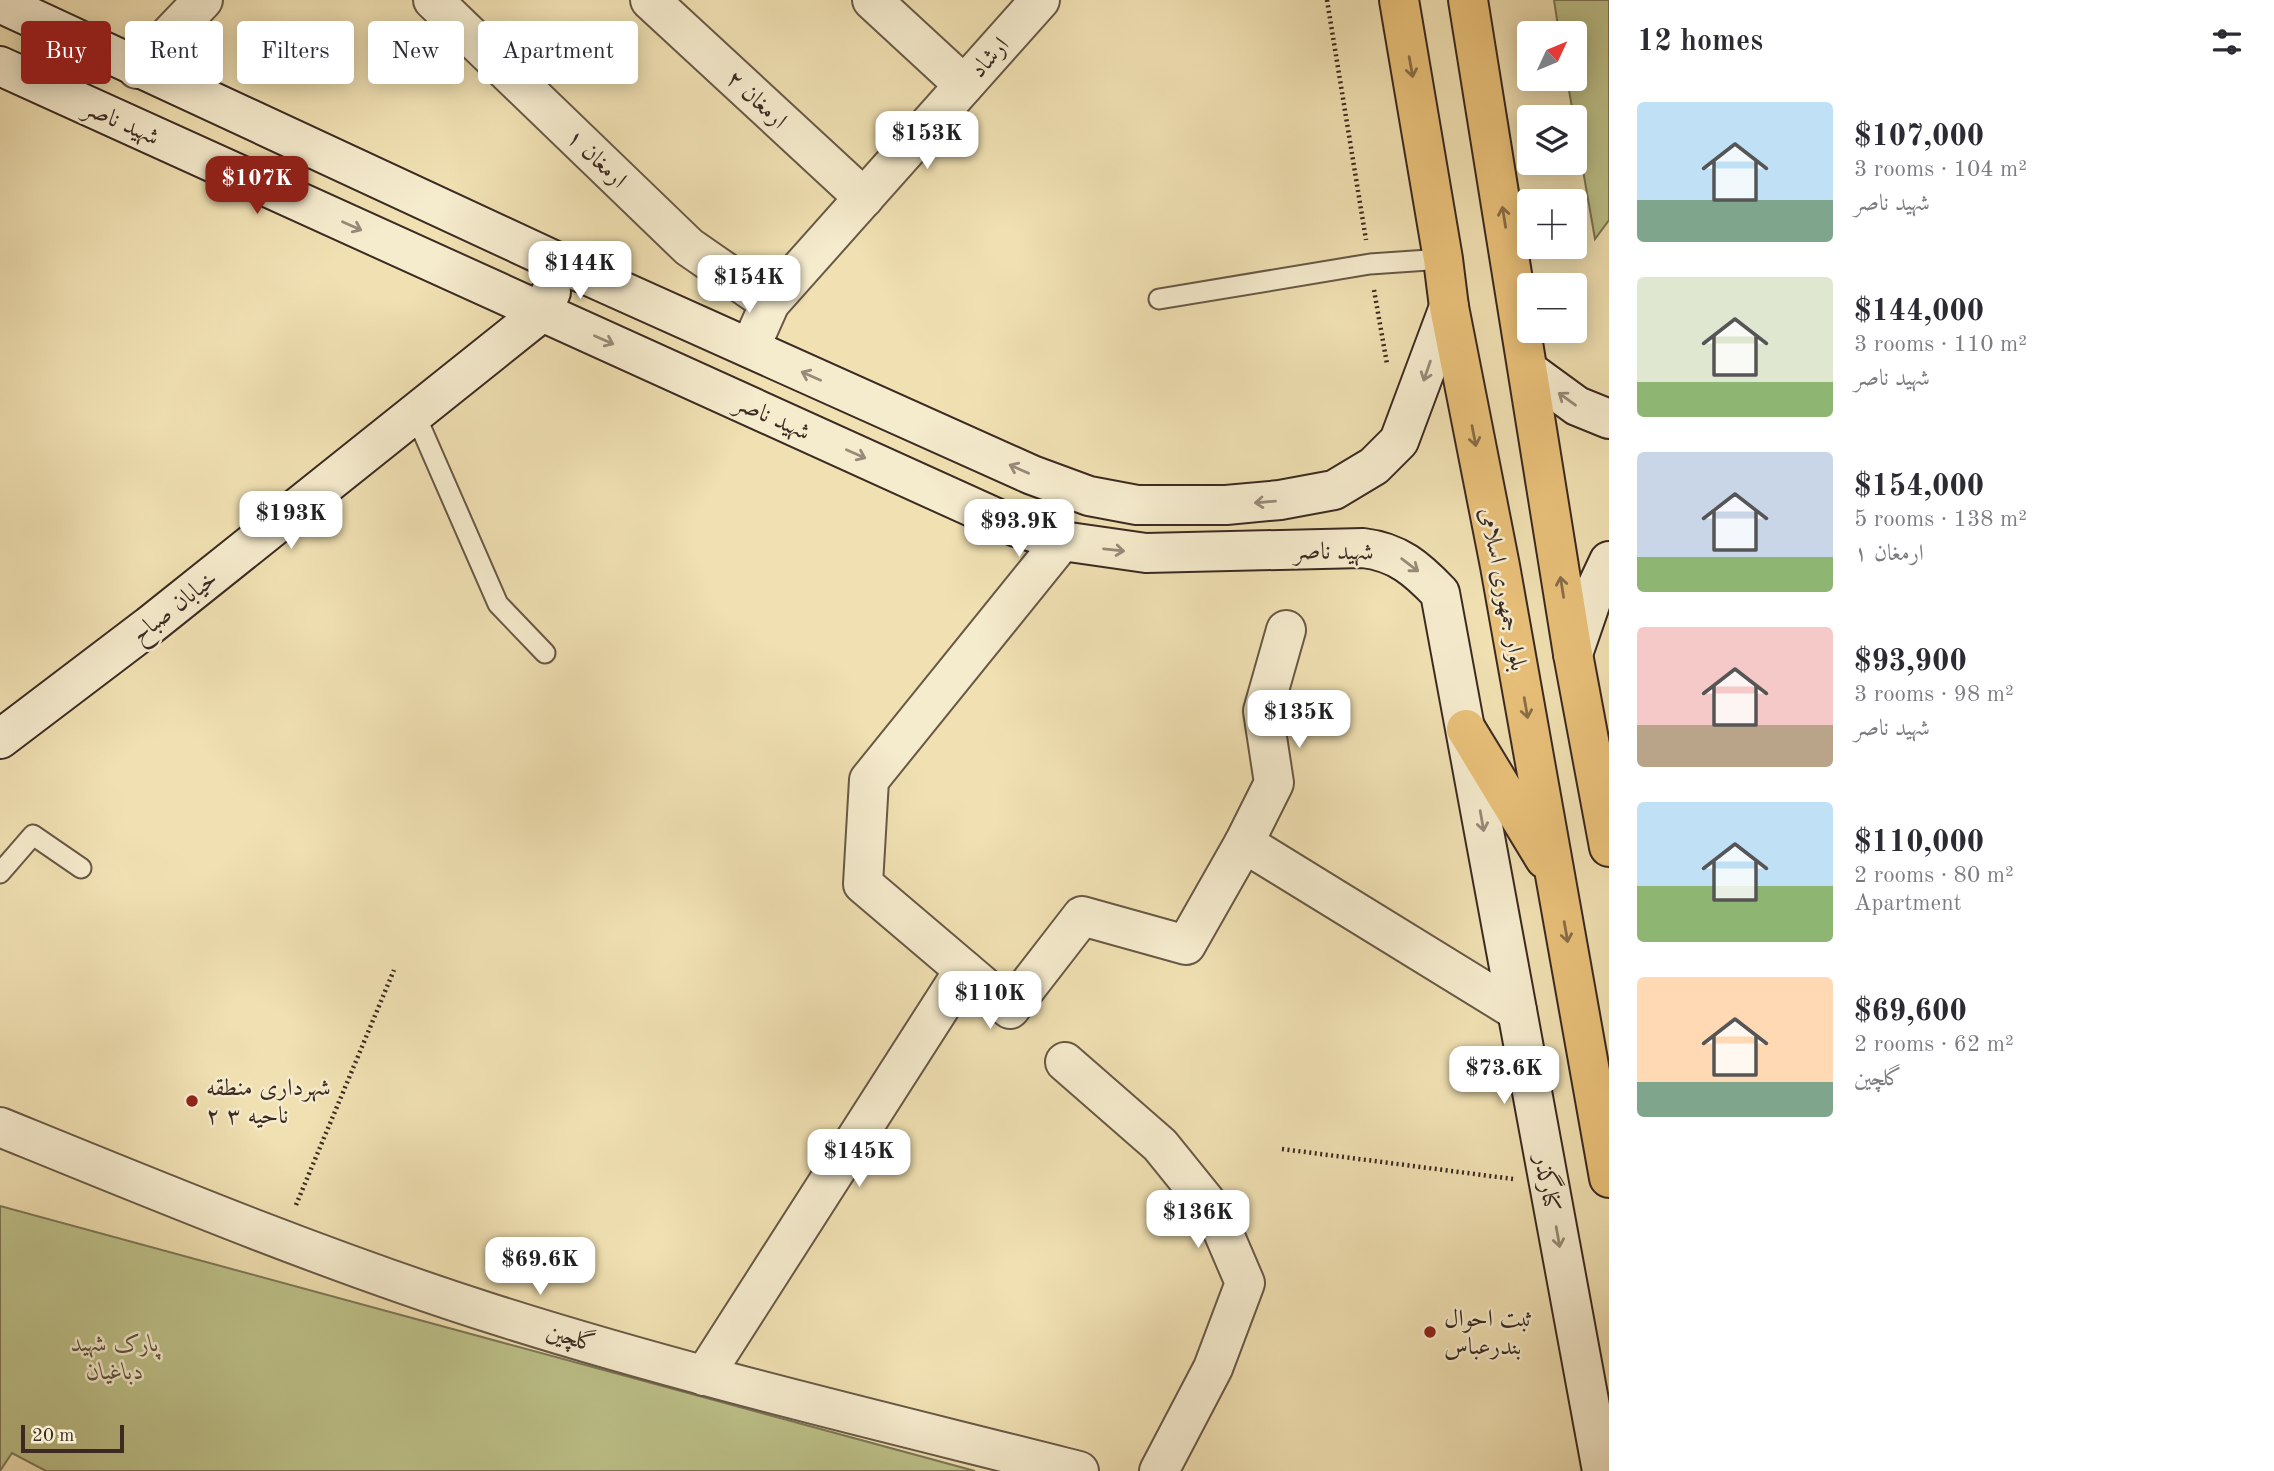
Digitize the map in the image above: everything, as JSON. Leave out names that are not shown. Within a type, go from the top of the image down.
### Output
[{"type":"main road","name":"بلوار جمهوری اسلامی","points":[[1399,0],[1449,307],[1557,880],[1609,1178]]},
{"type":"main road","points":[[1468,0],[1573,654],[1609,847]]},
{"type":"main road","points":[[1466,730],[1557,880]]},
{"type":"street","points":[[183,21],[203,0]]},
{"type":"street","name":"ارمغان ۱","points":[[433,0],[690,247],[771,303]]},
{"type":"street","name":"ارمغان ۲","points":[[650,0],[864,198]]},
{"type":"street","points":[[872,0],[964,85]]},
{"type":"street","name":"ارشاد","points":[[750,348],[771,303],[1040,0]]},
{"type":"street","points":[[0,3],[125,63]]},
{"type":"street","name":"شهید ناصر","points":[[0,66],[1016,527],[1062,541],[1146,553],[1363,548],[1398,555],[1415,567],[1440,593],[1466,730]]},
{"type":"street","points":[[170,84],[1032,475],[1089,496],[1137,505],[1226,505],[1334,490],[1374,466],[1399,441],[1449,307]]},
{"type":"street","points":[[542,312],[564,265]]},
{"type":"street","name":"خیابان صباح","points":[[0,739],[149,626],[542,312]]},
{"type":"street","points":[[1529,371],[1577,406],[1609,419]]},
{"type":"street","points":[[1062,541],[869,780],[863,884],[1010,1009],[1083,916],[1186,945],[1244,844],[1274,783],[1263,711],[1286,630]]},
{"type":"street","points":[[1573,654],[1594,593],[1609,561]]},
{"type":"street","name":"کنارگذر","points":[[1466,730],[1602,1471]]},
{"type":"street","points":[[1244,844],[1517,1011]]},
{"type":"street","points":[[704,1376],[964,970]]},
{"type":"street","points":[[1065,1062],[1160,1145],[1215,1213],[1245,1283],[1213,1368],[1160,1471]]},
{"type":"street","name":"گلچین","points":[[0,1127],[282,1241],[490,1313],[704,1376],[1079,1471]]},
{"type":"lane","points":[[1159,299],[1370,264],[1443,259]]},
{"type":"lane","points":[[415,414],[498,604],[544,653]]},
{"type":"lane","points":[[0,873],[33,835],[81,868]]},
{"type":"path","points":[[1327,0],[1388,373]]},
{"type":"path","points":[[282,1241],[394,970]]},
{"type":"path","points":[[1282,1149],[1548,1183]]},
{"type":"green space","points":[[1554,0],[1609,0],[1609,220],[1595,239],[1584,175],[1587,175],[1587,105],[1572,105],[1569,91],[1587,91],[1587,21],[1557,21]]},
{"type":"green space","name":"پارک شهید دباغیان","points":[[0,1206],[975,1471],[46,1471],[12,1453],[0,1471]]},
{"type":"place","name":"شهرداری منطقه ۲ ناحیه ۳","points":[[192,1101]]},
{"type":"place","name":"ثبت احوال بندرعباس","points":[[1430,1332]]}]
